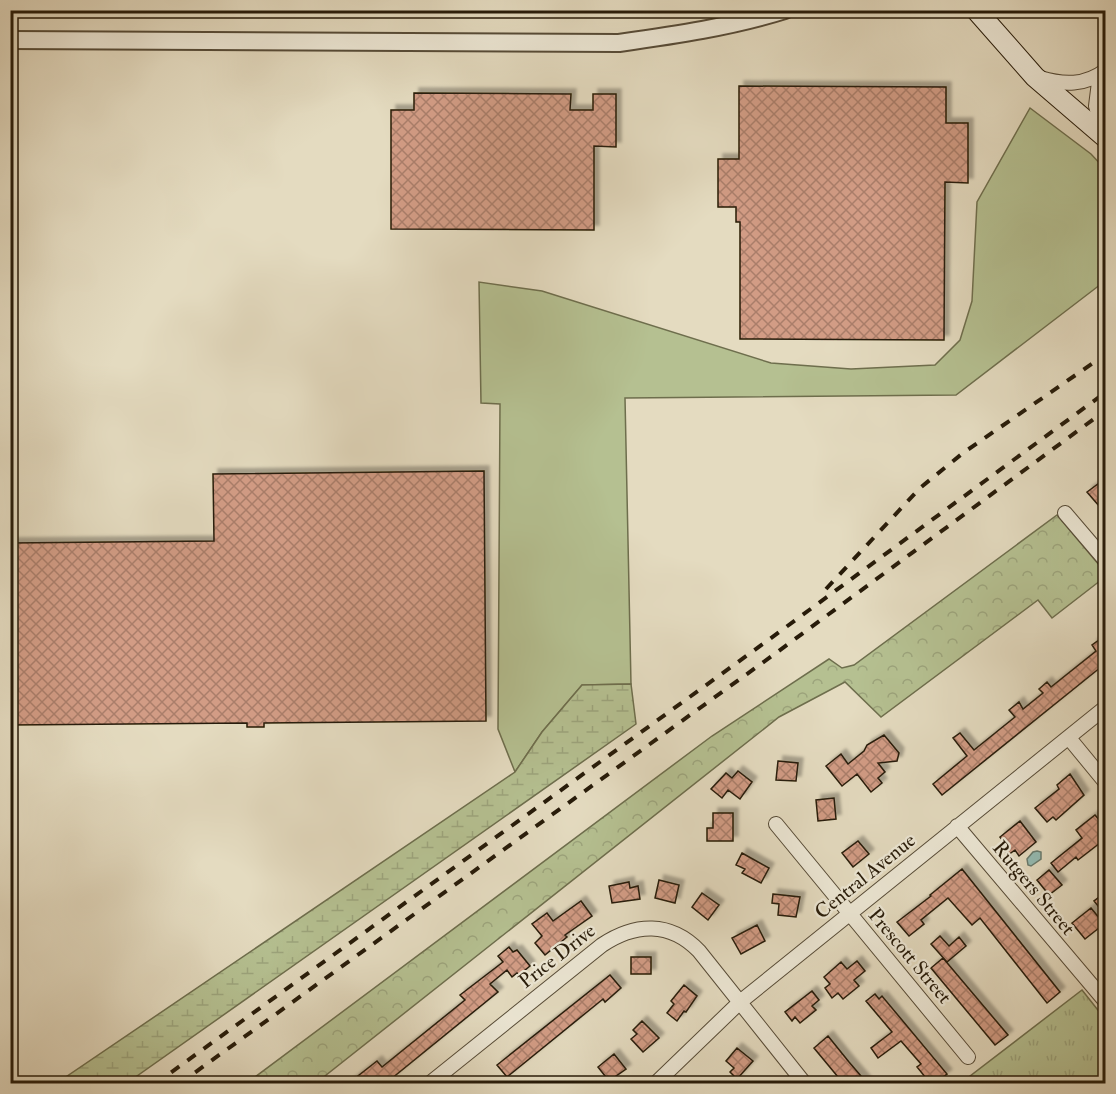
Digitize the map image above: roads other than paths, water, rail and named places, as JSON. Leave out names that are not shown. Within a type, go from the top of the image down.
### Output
[{"type":"main road","points":[[976,10],[1035,77],[1105,137]]},
{"type":"street","points":[[10,40],[619,43],[685,34],[748,21],[786,10]]},
{"type":"street","points":[[1035,77],[1056,83],[1071,84],[1085,82],[1103,72]]},
{"type":"street","points":[[1103,72],[1096,106],[1105,137]]},
{"type":"street","points":[[1065,513],[1106,561]]},
{"type":"street","name":"Central Avenue","points":[[656,1083],[740,1002],[1106,707]]},
{"type":"street","points":[[1069,738],[1106,783]]},
{"type":"street","name":"Prescott Street","points":[[776,824],[968,1057]]},
{"type":"street","name":"Rutgers Street","points":[[957,826],[1106,1002]]},
{"type":"street","name":"Price Drive","points":[[429,1083],[602,945],[617,935],[635,929],[654,928],[672,932],[687,939],[805,1083]]},
{"type":"water","points":[[1037,851],[1041,852],[1041,859],[1031,866],[1028,865],[1027,859]]},
{"type":"railway","points":[[826,589],[920,488],[963,453],[1106,354]]},
{"type":"railway","points":[[155,1084],[767,641],[1106,392]]},
{"type":"railway","points":[[179,1084],[776,653],[1106,410]]}]
